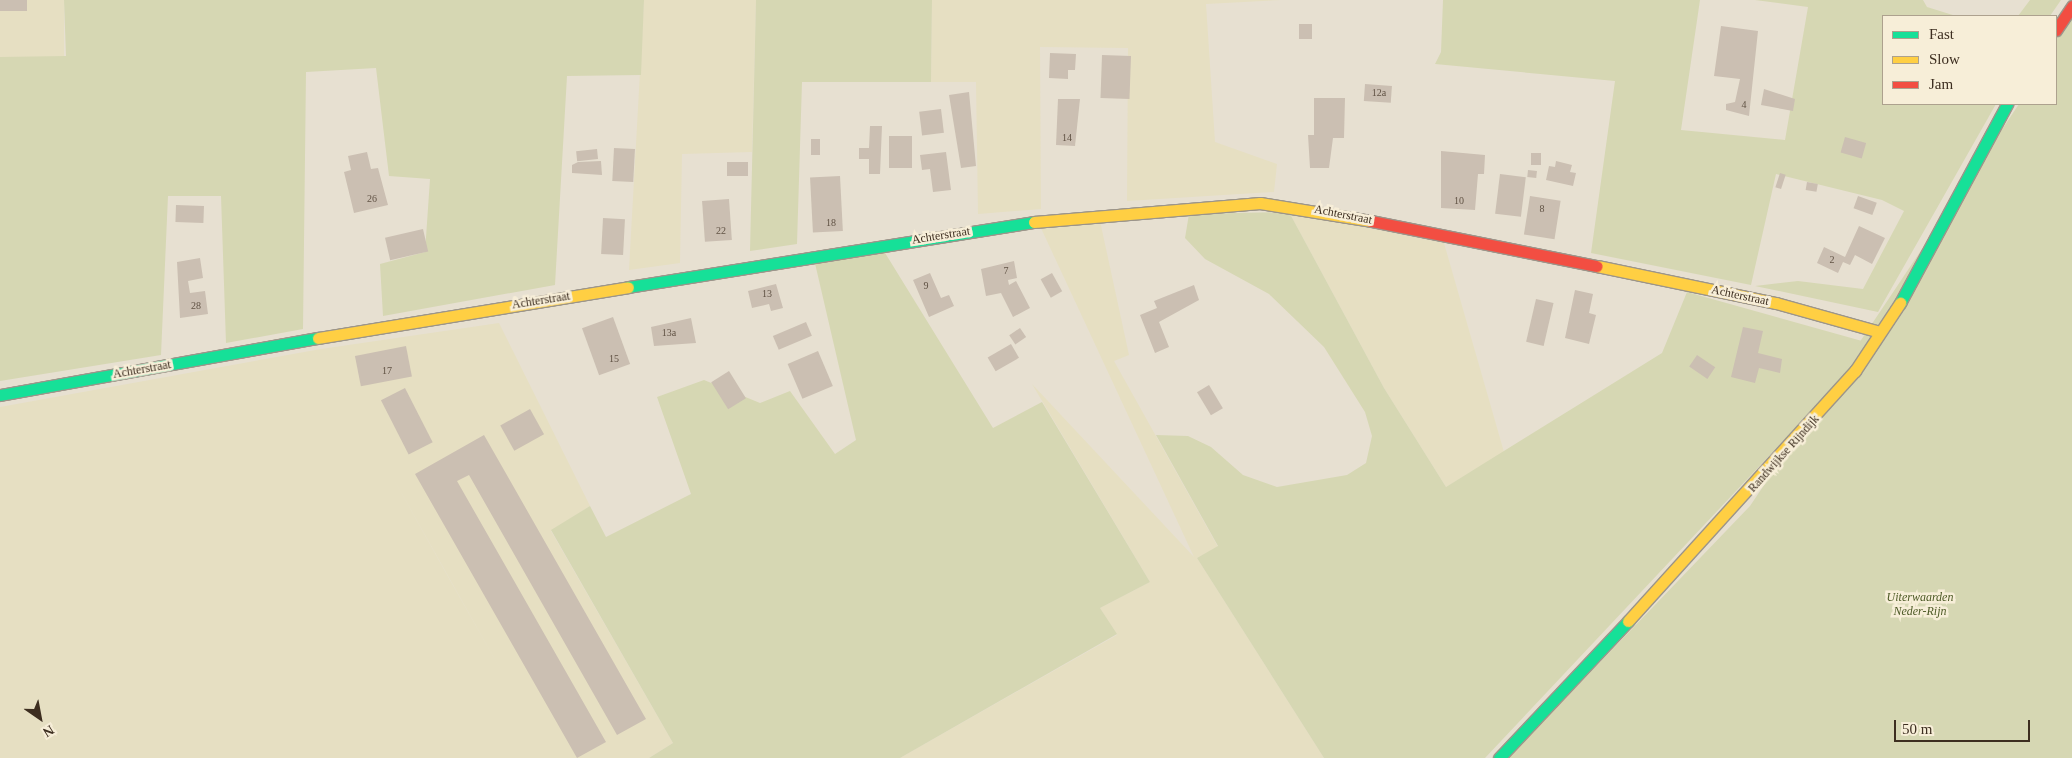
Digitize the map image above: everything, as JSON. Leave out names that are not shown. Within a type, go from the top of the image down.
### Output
[{"type":"street","points":[[2057,28],[2072,6]]},
{"type":"street","name":"Randwijkse Rijndijk","points":[[1499,758],[1811,426],[1908,291],[2005,105]]},
{"type":"street","name":"Achterstraat","points":[[0,395],[305,340],[959,232],[1072,217],[1260,204],[1399,226],[1679,283],[1880,332]]},
{"type":"shaded area","points":[[0,0],[64,0],[64,57],[0,57]]},
{"type":"shaded area","points":[[644,0],[756,0],[752,152],[682,154],[680,263],[629,270]]},
{"type":"shaded area","points":[[932,0],[1281,0],[1206,4],[1215,142],[1277,164],[1274,192],[1127,201],[1128,48],[1040,47],[1041,209],[978,214],[976,82],[931,82]]},
{"type":"shaded area","points":[[1289,212],[1444,243],[1504,452],[1446,487],[1384,388]]},
{"type":"shaded area","points":[[1100,221],[1129,355],[1114,361],[1218,547],[1197,558],[1324,758],[900,758],[1117,635],[1100,608],[1150,582],[1032,384],[1194,557],[1040,226]]},
{"type":"shaded area","points":[[499,323],[590,506],[551,531],[673,743],[649,758],[0,758],[0,407],[321,349]],"holes":[[[388,469],[507,681],[446,573]]]},
{"type":"green space","points":[[64,0],[644,0],[641,75],[567,76],[555,285],[383,316],[380,264],[425,252],[430,179],[389,176],[376,68],[306,72],[303,329],[226,343],[221,196],[168,196],[161,355],[0,381],[0,57],[66,56]]},
{"type":"green space","points":[[756,0],[932,0],[931,82],[802,82],[797,244],[750,251]]},
{"type":"green space","points":[[1443,0],[1700,0],[1681,130],[1785,140],[1808,7],[1755,0],[1923,0],[1927,7],[1953,15],[1882,15],[1882,105],[1995,105],[1878,312],[1755,286],[1798,281],[1863,289],[1904,211],[1882,200],[1776,174],[1751,285],[1591,253],[1615,81],[1435,64],[1441,52]]},
{"type":"green space","points":[[2030,0],[2061,0],[2051,15],[2019,15]]},
{"type":"green space","name":"Uiterwaarden Neder-Rijn","points":[[2072,13],[2072,758],[1508,758],[1750,506],[2018,105],[2057,105],[2057,38]]},
{"type":"green space","points":[[1289,212],[1384,388],[1446,487],[1662,353],[1687,292],[1862,341],[1831,390],[1485,758],[1324,758],[1197,558],[1218,546],[1156,435],[1188,436],[1211,447],[1243,475],[1277,487],[1347,475],[1366,463],[1372,436],[1365,412],[1324,347],[1269,294],[1205,259],[1185,238],[1189,214]]},
{"type":"green space","points":[[882,248],[993,428],[1042,402],[1150,582],[1100,608],[1117,634],[900,758],[649,758],[673,743],[551,530],[590,506],[606,537],[691,494],[657,397],[704,380],[760,403],[790,391],[835,454],[856,440],[814,259]]},
{"type":"building","points":[[0,0],[27,0],[27,11],[0,11]]},
{"type":"building","points":[[1299,24],[1312,24],[1312,39],[1299,39]]},
{"type":"building","points":[[1721,26],[1758,31],[1749,116],[1726,110],[1726,104],[1735,102],[1740,79],[1714,76]]},
{"type":"building","points":[[1050,53],[1076,54],[1075,70],[1068,70],[1068,79],[1049,78]]},
{"type":"building","points":[[1102,55],[1131,56],[1129,99],[1100,98]]},
{"type":"building","points":[[1365,84],[1392,86],[1391,103],[1364,101]]},
{"type":"building","points":[[1764,89],[1795,99],[1793,111],[1761,105]]},
{"type":"building","points":[[969,92],[976,166],[961,168],[949,95]]},
{"type":"building","points":[[1314,98],[1345,98],[1344,138],[1333,138],[1329,168],[1310,168],[1308,135],[1314,135]]},
{"type":"building","points":[[1058,99],[1080,99],[1075,146],[1056,145]]},
{"type":"building","points":[[941,109],[944,133],[922,136],[919,112]]},
{"type":"building","points":[[870,126],[882,126],[880,174],[869,174],[869,159],[859,159],[859,148],[869,148]]},
{"type":"building","points":[[889,136],[912,136],[912,168],[889,168]]},
{"type":"building","points":[[1845,137],[1866,143],[1862,158],[1841,152]]},
{"type":"building","points":[[811,139],[820,139],[820,155],[811,155]]},
{"type":"building","points":[[614,148],[635,149],[633,182],[612,181]]},
{"type":"building","points":[[597,149],[598,159],[577,161],[576,151]]},
{"type":"building","points":[[1441,151],[1485,155],[1484,174],[1478,174],[1475,210],[1441,208]]},
{"type":"building","points":[[367,152],[371,169],[378,168],[388,205],[354,213],[344,172],[351,170],[348,156]]},
{"type":"building","points":[[946,152],[951,190],[933,192],[930,169],[922,170],[920,155]]},
{"type":"building","points":[[1531,153],[1541,153],[1541,165],[1531,165]]},
{"type":"building","points":[[601,161],[602,175],[572,173],[572,165],[578,162]]},
{"type":"building","points":[[1556,161],[1572,165],[1570,172],[1576,173],[1573,186],[1546,180],[1549,166],[1555,167]]},
{"type":"building","points":[[727,162],[748,162],[748,176],[727,176]]},
{"type":"building","points":[[1528,170],[1537,171],[1536,178],[1527,177]]},
{"type":"building","points":[[1780,173],[1786,175],[1781,189],[1775,187]]},
{"type":"building","points":[[1500,174],[1526,177],[1521,217],[1495,214]]},
{"type":"building","points":[[840,176],[843,231],[813,232],[810,178]]},
{"type":"building","points":[[1807,182],[1818,184],[1816,192],[1806,190]]},
{"type":"building","points":[[1530,196],[1561,201],[1555,239],[1524,235]]},
{"type":"building","points":[[1858,196],[1877,203],[1872,215],[1854,208]]},
{"type":"building","points":[[729,199],[732,240],[705,242],[702,201]]},
{"type":"building","points":[[176,205],[204,206],[203,223],[175,222]]},
{"type":"building","points":[[603,218],[625,219],[623,255],[601,254]]},
{"type":"building","points":[[1859,226],[1885,238],[1872,264],[1855,255],[1850,265],[1843,262],[1838,273],[1817,263],[1824,247],[1845,257]]},
{"type":"building","points":[[423,229],[428,251],[390,260],[385,238]]},
{"type":"building","points":[[200,258],[203,278],[188,281],[190,293],[205,291],[208,314],[180,318],[177,262]]},
{"type":"building","points":[[1014,261],[1017,278],[1008,280],[1009,285],[1016,281],[1030,308],[1013,317],[1001,293],[986,296],[981,269]]},
{"type":"building","points":[[930,273],[941,298],[949,295],[954,306],[929,317],[913,280]]},
{"type":"building","points":[[1052,273],[1062,291],[1051,298],[1041,279]]},
{"type":"building","points":[[776,284],[783,308],[771,311],[769,304],[752,308],[748,291]]},
{"type":"building","points":[[1194,285],[1199,300],[1159,322],[1169,347],[1155,353],[1140,315],[1157,308],[1154,301]]},
{"type":"building","points":[[1575,290],[1593,294],[1589,313],[1596,315],[1589,344],[1565,338]]},
{"type":"building","points":[[1536,299],[1554,303],[1544,346],[1526,342]]},
{"type":"building","points":[[613,317],[630,364],[599,375],[582,328]]},
{"type":"building","points":[[691,318],[696,343],[654,346],[651,327]]},
{"type":"building","points":[[806,322],[812,336],[779,350],[773,336]]},
{"type":"building","points":[[1743,327],[1763,331],[1758,353],[1782,359],[1780,373],[1759,368],[1755,383],[1731,377]]},
{"type":"building","points":[[1020,328],[1026,337],[1015,344],[1009,335]]},
{"type":"building","points":[[1011,344],[1019,358],[996,371],[988,358]]},
{"type":"building","points":[[406,346],[412,376],[361,386],[355,356]]},
{"type":"building","points":[[818,351],[833,386],[802,399],[788,364]]},
{"type":"building","points":[[1697,355],[1715,367],[1707,379],[1689,367]]},
{"type":"building","points":[[729,371],[746,398],[728,409],[711,382]]},
{"type":"building","points":[[1209,385],[1223,408],[1211,415],[1197,392]]},
{"type":"building","points":[[405,388],[433,442],[409,455],[381,400]]},
{"type":"building","points":[[530,409],[544,434],[514,451],[500,425]]},
{"type":"building","points":[[484,435],[646,719],[617,735],[469,475],[457,481],[606,742],[577,758],[415,474]]},
{"type":"traffic: fast","points":[[1900,303],[2006,105]]},
{"type":"traffic: fast","points":[[628,287],[1034,222]]},
{"type":"traffic: fast","points":[[0,395],[318,338]]},
{"type":"traffic: fast","points":[[1499,758],[1628,621]]},
{"type":"traffic: slow","points":[[1034,222],[1260,203],[1371,221]]},
{"type":"traffic: slow","points":[[1597,266],[1776,303],[1880,332]]},
{"type":"traffic: slow","points":[[318,338],[628,287]]},
{"type":"traffic: slow","points":[[1628,621],[1855,371],[1900,303]]},
{"type":"traffic: jam","points":[[2057,28],[2072,6]]},
{"type":"traffic: jam","points":[[1371,221],[1597,266]]}]
